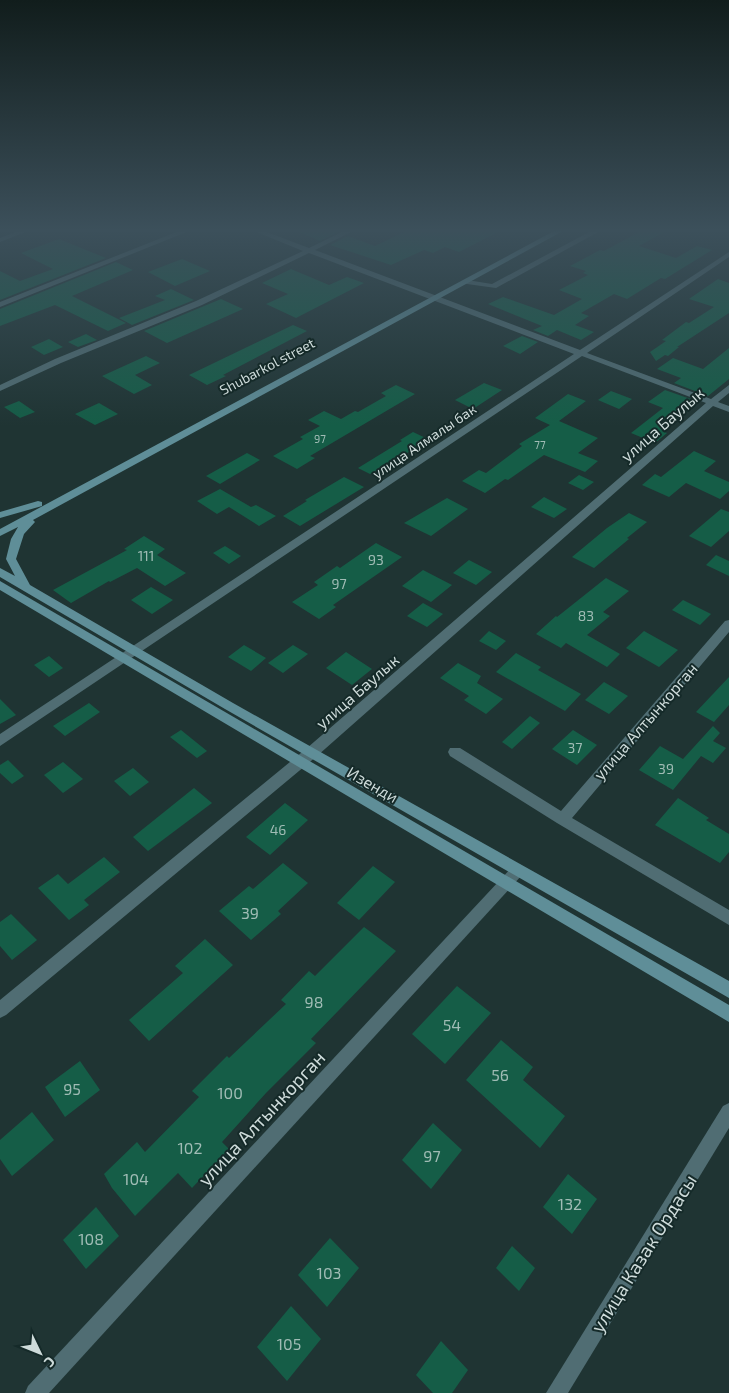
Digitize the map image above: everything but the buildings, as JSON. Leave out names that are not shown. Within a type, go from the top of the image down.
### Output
[{"type":"street","points":[[0,305],[23,296]]},
{"type":"street","points":[[0,388],[58,361],[213,296]]},
{"type":"street","points":[[433,296],[729,409]]},
{"type":"street","name":"Shubarkol street","points":[[0,533],[43,506],[433,296]]},
{"type":"street","name":"улица Алмалы бак","points":[[0,741],[666,296]]},
{"type":"street","name":"улица Баулык","points":[[0,1010],[312,752],[729,388]]},
{"type":"street","points":[[0,515],[43,506]]},
{"type":"street","points":[[0,592],[24,593],[11,559],[14,544],[22,527],[43,506]]},
{"type":"street","name":"Shubarkol street","points":[[0,524],[43,506]]},
{"type":"street","name":"Изенди","points":[[0,572],[24,593],[130,655],[300,762],[512,877],[729,990]]},
{"type":"street","name":"Изенди","points":[[0,585],[24,593]]},
{"type":"street","name":"улица Алтынкорган","points":[[562,819],[729,624]]},
{"type":"street","name":"Изенди","points":[[130,655],[312,752],[729,1014]]},
{"type":"street","points":[[455,752],[562,819],[729,918]]},
{"type":"street","name":"улица Алтынкорган","points":[[35,1393],[512,877]]},
{"type":"street","name":"улица Казак Ордасы","points":[[556,1393],[729,1112]]}]
